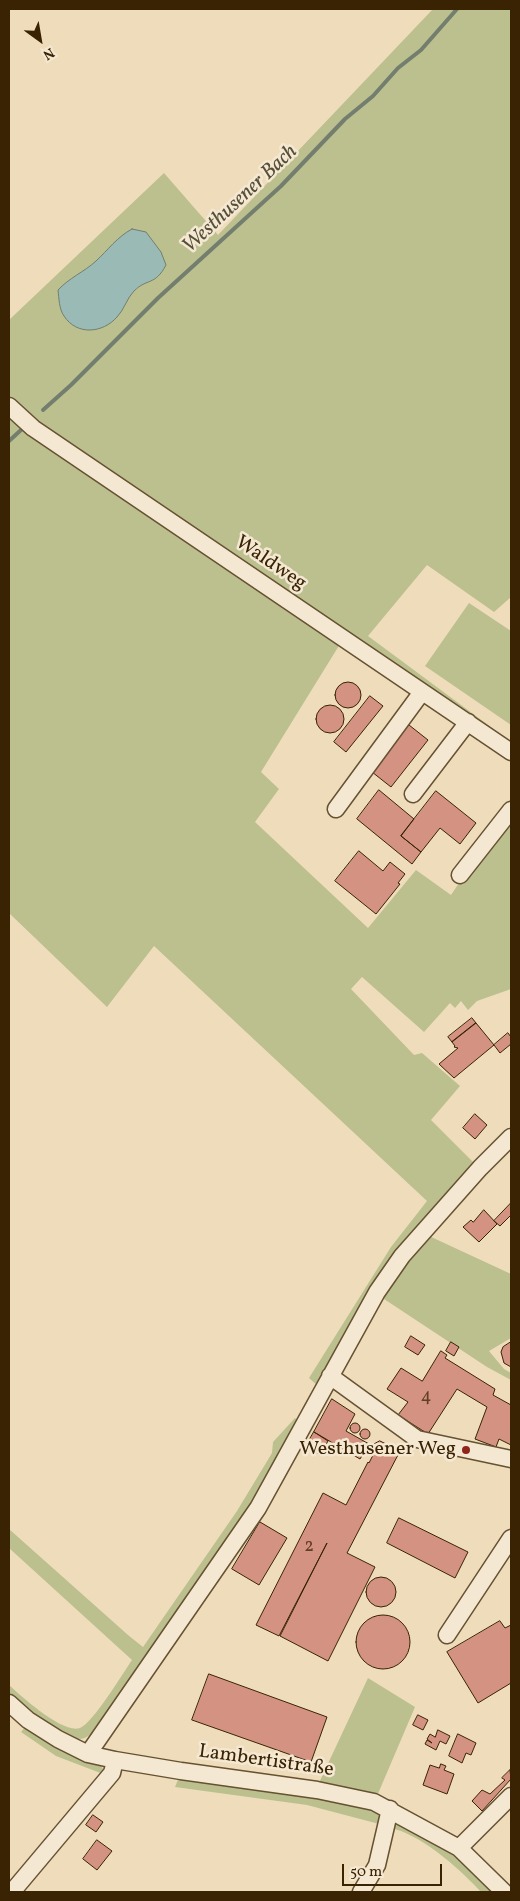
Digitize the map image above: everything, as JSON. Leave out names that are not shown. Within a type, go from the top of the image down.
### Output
[{"type":"street","name":"Waldweg","points":[[9,406],[41,433],[511,752]]},
{"type":"street","points":[[336,809],[422,692]]},
{"type":"street","points":[[413,794],[468,722]]},
{"type":"street","points":[[460,875],[511,810]]},
{"type":"street","points":[[88,1754],[258,1508],[377,1292],[402,1256],[480,1168],[511,1137]]},
{"type":"street","points":[[330,1376],[417,1439],[511,1459]]},
{"type":"street","points":[[447,1635],[511,1538]]},
{"type":"street","name":"Lambertistraße","points":[[9,1703],[28,1720],[58,1739],[88,1754],[114,1760],[317,1790],[374,1802],[459,1848],[504,1892]]},
{"type":"street","points":[[12,1892],[112,1773],[114,1760]]},
{"type":"street","points":[[459,1848],[511,1796]]},
{"type":"street","points":[[361,1892],[377,1865],[390,1810]]},
{"type":"green space","points":[[433,9],[511,9],[511,597],[494,612],[427,565],[368,636],[511,742],[511,745],[9,402],[9,320],[164,173],[218,235]]},
{"type":"green space","points":[[9,413],[340,644],[261,772],[279,789],[255,822],[368,928],[416,870],[451,895],[511,805],[511,989],[477,1001],[468,1010],[461,1001],[455,1008],[450,1003],[424,1032],[362,977],[351,989],[414,1055],[422,1053],[460,1086],[431,1120],[477,1166],[318,1386],[309,1378],[391,1247],[427,1201],[154,946],[107,1007],[9,913]]},
{"type":"green space","points":[[469,603],[511,631],[511,725],[425,666]]},
{"type":"green space","points":[[427,1235],[511,1274],[511,1338],[489,1351],[504,1369],[511,1373],[511,1380],[487,1367],[381,1297]]},
{"type":"green space","points":[[295,1418],[298,1421],[253,1504],[96,1730],[84,1738],[72,1738],[53,1728],[9,1695],[9,1685],[53,1720],[64,1726],[80,1728],[100,1708],[132,1660],[9,1548],[9,1529],[143,1647],[237,1511],[272,1453],[273,1442]]},
{"type":"green space","points":[[368,1678],[415,1707],[377,1796],[318,1785]]},
{"type":"green space","points":[[26,1726],[56,1748],[98,1762],[103,1769],[103,1774],[56,1756],[21,1732]]},
{"type":"green space","points":[[179,1777],[307,1795],[378,1810],[383,1825],[307,1805],[175,1787]]},
{"type":"green space","points":[[397,1821],[452,1852],[497,1892],[481,1892],[433,1849],[412,1836],[390,1828]]},
{"type":"water","points":[[132,229],[146,232],[161,252],[166,265],[162,272],[134,291],[119,314],[105,326],[90,330],[76,327],[62,313],[58,290],[91,265],[117,240]]},
{"type":"building","points":[[348,682],[358,685],[361,695],[358,705],[348,708],[338,705],[335,695],[338,685]]},
{"type":"building","points":[[370,696],[383,706],[346,752],[334,742]]},
{"type":"building","points":[[330,705],[340,709],[344,719],[340,729],[330,733],[320,729],[316,719],[320,709]]},
{"type":"building","points":[[409,725],[428,740],[391,787],[372,772]]},
{"type":"building","points":[[379,790],[414,819],[401,836],[421,852],[412,864],[357,819]]},
{"type":"building","points":[[436,791],[476,823],[460,844],[440,828],[421,852],[401,836]]},
{"type":"building","points":[[359,851],[383,871],[390,862],[405,874],[398,883],[400,884],[376,914],[335,881]]},
{"type":"building","points":[[472,1018],[476,1023],[452,1042],[448,1037]]},
{"type":"building","points":[[476,1023],[494,1045],[454,1078],[439,1064],[458,1048],[454,1047],[452,1042]]},
{"type":"building","points":[[508,1033],[511,1037],[511,1044],[500,1053],[494,1045]]},
{"type":"building","points":[[475,1114],[487,1125],[475,1139],[463,1128]]},
{"type":"building","points":[[511,1203],[511,1217],[500,1226],[494,1221]]},
{"type":"building","points":[[484,1210],[497,1224],[479,1242],[463,1227],[471,1220],[473,1222]]},
{"type":"building","points":[[411,1336],[425,1345],[418,1355],[405,1347]]},
{"type":"building","points":[[451,1342],[459,1347],[454,1356],[446,1351]]},
{"type":"building","points":[[511,1342],[511,1367],[504,1363],[501,1352],[503,1347]]},
{"type":"building","points":[[441,1351],[447,1355],[445,1358],[495,1389],[493,1395],[511,1405],[511,1445],[499,1439],[496,1447],[475,1439],[487,1407],[457,1389],[428,1434],[398,1415],[408,1402],[387,1389],[401,1368],[422,1381]]},
{"type":"building","points":[[332,1399],[355,1414],[346,1431],[369,1444],[360,1459],[314,1432]]},
{"type":"building","points":[[353,1423],[357,1423],[360,1428],[359,1432],[353,1433],[350,1430],[350,1426]]},
{"type":"building","points":[[363,1429],[367,1429],[370,1434],[369,1438],[363,1439],[360,1436],[360,1432]]},
{"type":"building","points":[[314,1432],[328,1441],[320,1455],[306,1446]]},
{"type":"building","points":[[380,1441],[400,1451],[347,1553],[375,1567],[328,1661],[280,1636],[327,1543],[279,1636],[256,1625],[323,1493],[346,1505],[374,1453],[371,1446]]},
{"type":"building","points":[[399,1518],[468,1552],[455,1578],[387,1543]]},
{"type":"building","points":[[260,1522],[287,1538],[259,1585],[232,1569]]},
{"type":"building","points":[[381,1577],[387,1578],[395,1586],[395,1598],[387,1606],[381,1607],[375,1606],[367,1598],[366,1592],[367,1586],[375,1578]]},
{"type":"building","points":[[383,1615],[402,1623],[410,1642],[402,1661],[383,1669],[364,1661],[356,1642],[364,1623]]},
{"type":"building","points":[[500,1621],[505,1628],[511,1625],[511,1683],[478,1703],[447,1652]]},
{"type":"building","points":[[209,1674],[327,1717],[311,1762],[192,1720]]},
{"type":"building","points":[[418,1715],[428,1720],[423,1730],[413,1725]]},
{"type":"building","points":[[438,1730],[450,1736],[446,1744],[440,1741],[436,1750],[425,1744],[427,1740],[432,1743],[427,1739],[430,1734],[435,1737]]},
{"type":"building","points":[[458,1734],[476,1743],[471,1755],[466,1753],[462,1763],[449,1756]]},
{"type":"building","points":[[441,1764],[446,1766],[444,1770],[454,1774],[447,1794],[423,1785],[430,1765],[439,1768]]},
{"type":"building","points":[[510,1770],[511,1779],[482,1811],[472,1801],[482,1790],[490,1794],[505,1780],[502,1778]]},
{"type":"building","points":[[93,1815],[103,1822],[96,1832],[86,1825]]},
{"type":"building","points":[[97,1840],[112,1851],[97,1870],[83,1859]]},
{"type":"waterway","name":"Westhusener Bach","points":[[43,410],[71,385],[158,298],[281,186],[345,119],[373,96],[398,68],[421,50],[457,9]]},
{"type":"waterway","name":"Westhusener Bach","points":[[9,441],[21,430]]},
{"type":"place","name":"Westhusener Weg","points":[[466,1450]]}]
